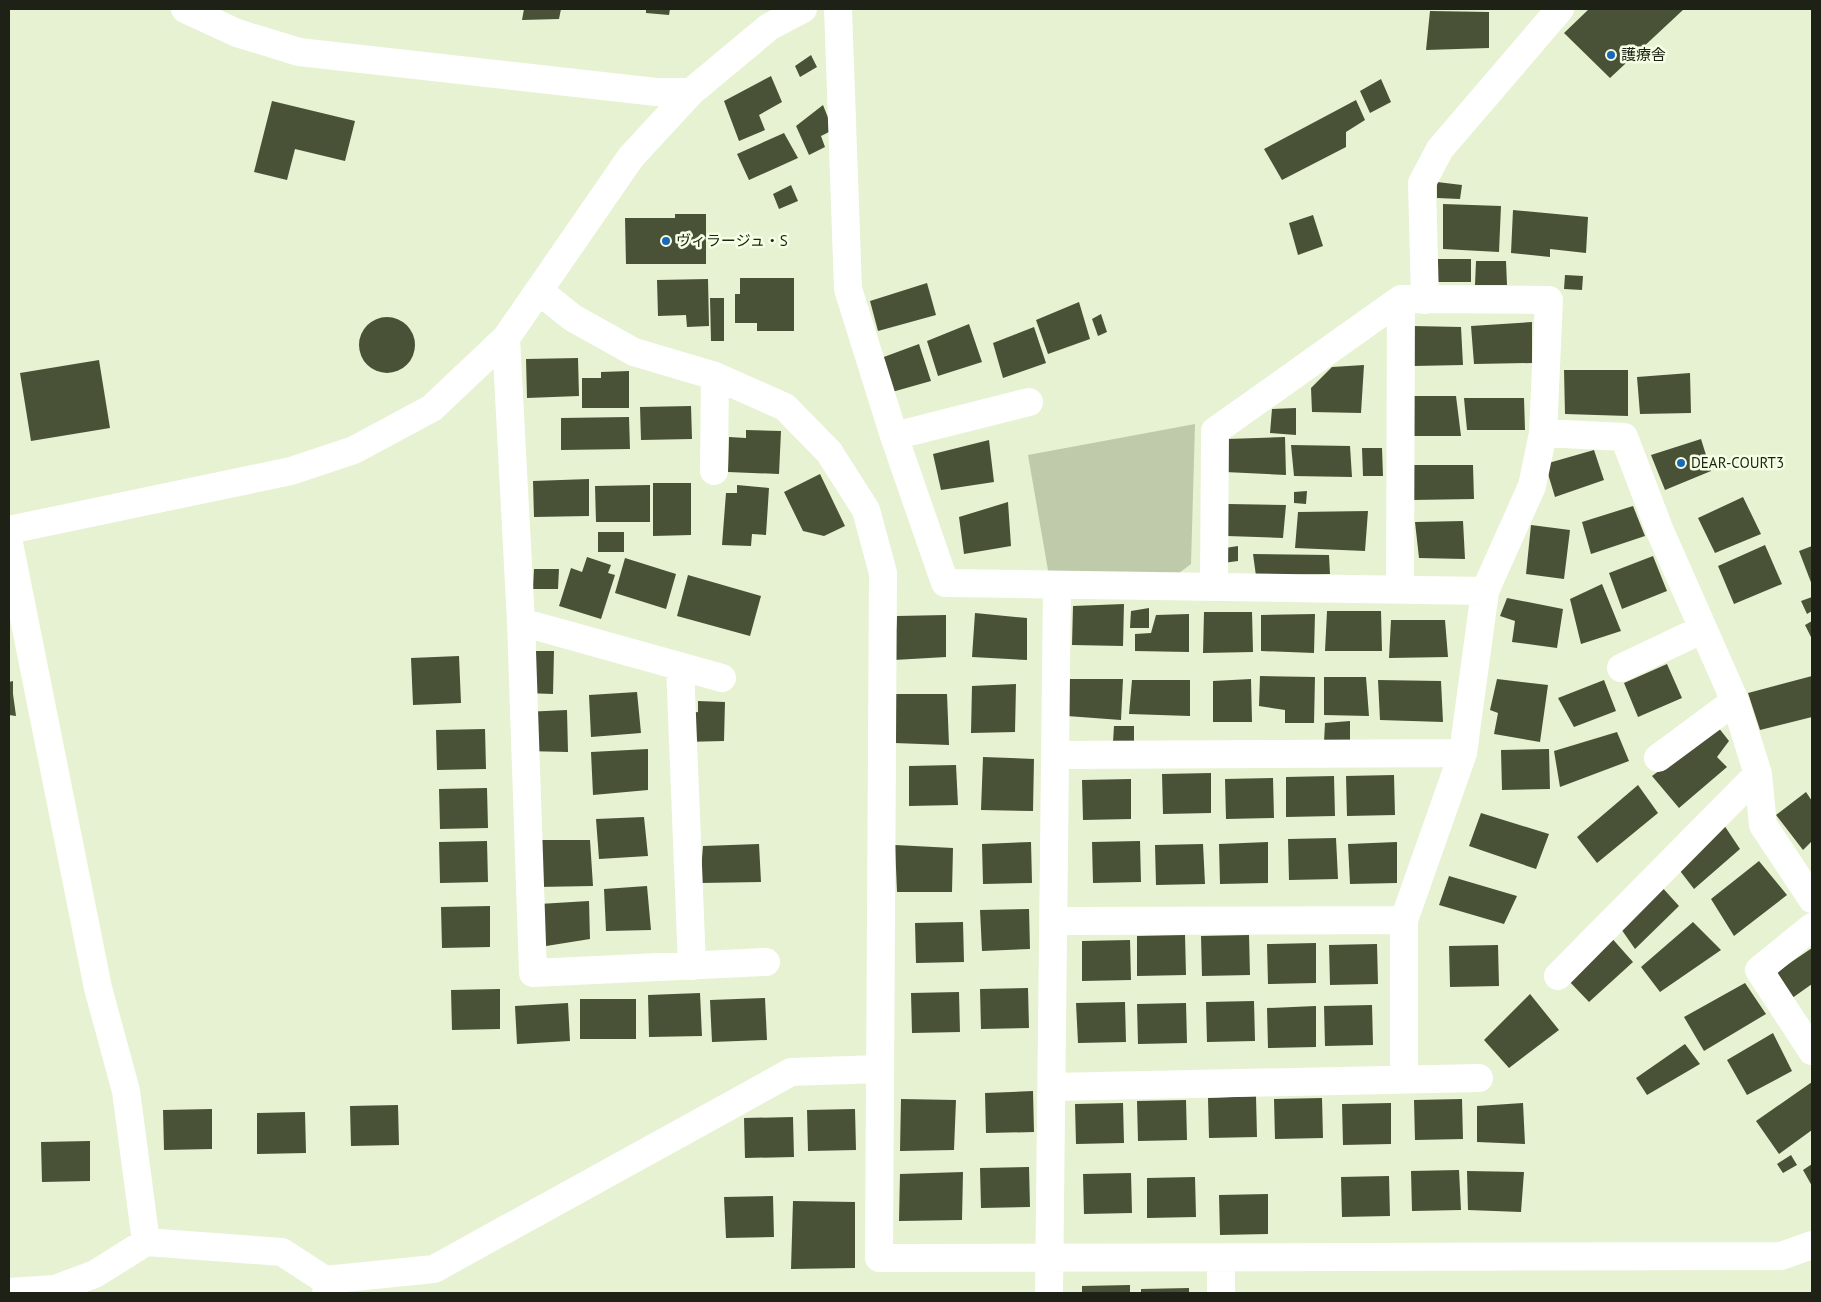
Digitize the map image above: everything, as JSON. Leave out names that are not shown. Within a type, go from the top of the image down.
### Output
[{"type":"street","points":[[185,9],[238,33],[299,52],[656,92],[691,92]]},
{"type":"street","points":[[9,530],[291,471],[354,450],[432,408],[506,338],[631,157],[691,92],[769,26],[804,9]]},
{"type":"street","points":[[838,9],[848,289],[894,436],[945,583],[1484,591]]},
{"type":"street","points":[[1400,590],[1413,299],[1422,183],[1440,149],[1560,9]]},
{"type":"street","points":[[539,291],[573,318],[634,352],[715,376],[785,407],[830,452],[866,510],[883,573],[879,1258],[1781,1256],[1812,1245]]},
{"type":"street","points":[[1214,587],[1215,431],[1413,299],[1549,300],[1543,433],[1532,486],[1484,591],[1463,753],[1404,920],[1404,1079]]},
{"type":"street","points":[[506,338],[521,622],[534,973],[766,962]]},
{"type":"street","points":[[714,471],[715,376]]},
{"type":"street","points":[[894,436],[1029,402]]},
{"type":"street","points":[[1543,433],[1624,437],[1660,531],[1735,701],[1758,774],[1763,825],[1812,899]]},
{"type":"street","points":[[9,543],[98,988],[126,1092],[146,1242]]},
{"type":"street","points":[[1049,1293],[1057,585]]},
{"type":"street","points":[[521,622],[722,678]]},
{"type":"street","points":[[1621,668],[1704,629]]},
{"type":"street","points":[[680,666],[692,966]]},
{"type":"street","points":[[1658,758],[1735,701]]},
{"type":"street","points":[[1055,755],[1463,753]]},
{"type":"street","points":[[1558,976],[1758,774]]},
{"type":"street","points":[[1054,921],[1404,920]]},
{"type":"street","points":[[1812,927],[1759,970],[1812,1051]]},
{"type":"street","points":[[16,1292],[55,1289],[95,1274],[146,1242],[282,1252],[326,1286],[434,1270],[791,1072],[880,1069]]},
{"type":"street","points":[[1052,1087],[1479,1078]]},
{"type":"street","points":[[1221,1258],[1221,1293]]},
{"type":"green space","points":[[1195,424],[1191,564],[1175,576],[1049,576],[1028,455]]},
{"type":"building","points":[[524,9],[561,9],[559,19],[522,20]]},
{"type":"building","points":[[646,9],[670,9],[669,15],[646,13]]},
{"type":"building","name":"護療舎","points":[[1589,9],[1684,9],[1610,78],[1564,33]]},
{"type":"building","points":[[1430,11],[1489,12],[1489,48],[1426,50]]},
{"type":"building","points":[[811,55],[817,67],[800,77],[795,66]]},
{"type":"building","points":[[771,76],[782,102],[759,115],[765,130],[739,141],[724,101]]},
{"type":"building","points":[[1381,79],[1391,102],[1370,113],[1360,91]]},
{"type":"building","points":[[1356,100],[1365,120],[1346,132],[1346,147],[1282,180],[1264,149]]},
{"type":"building","points":[[272,101],[355,121],[345,161],[295,149],[287,180],[254,172]]},
{"type":"building","points":[[823,105],[833,130],[821,136],[825,147],[809,155],[796,126]]},
{"type":"building","points":[[784,133],[798,158],[749,180],[737,154]]},
{"type":"building","points":[[1437,182],[1462,185],[1460,199],[1437,198]]},
{"type":"building","points":[[791,185],[798,201],[779,209],[773,194]]},
{"type":"building","points":[[1443,204],[1501,206],[1499,252],[1443,249]]},
{"type":"building","points":[[1513,210],[1588,217],[1586,253],[1550,249],[1550,257],[1511,253]]},
{"type":"building","name":"ヴィラージュ・S","points":[[675,214],[706,214],[706,264],[626,264],[625,218],[675,218]]},
{"type":"building","points":[[1313,215],[1323,246],[1298,255],[1289,223]]},
{"type":"building","points":[[1437,259],[1471,259],[1471,282],[1438,282]]},
{"type":"building","points":[[1476,261],[1506,261],[1507,285],[1475,285]]},
{"type":"building","points":[[1565,275],[1583,276],[1582,290],[1564,289]]},
{"type":"building","points":[[740,278],[794,278],[794,331],[757,331],[757,323],[735,323],[735,294],[740,294]]},
{"type":"building","points":[[708,279],[709,326],[687,327],[686,315],[658,316],[657,280]]},
{"type":"building","points":[[927,283],[936,315],[878,331],[870,301]]},
{"type":"building","points":[[710,298],[724,298],[724,341],[711,341]]},
{"type":"building","points":[[1079,302],[1090,339],[1048,354],[1036,320]]},
{"type":"building","points":[[1101,314],[1107,332],[1098,336],[1092,319]]},
{"type":"building","points":[[387,317],[402,322],[410,330],[415,345],[410,360],[402,368],[387,373],[372,368],[364,360],[359,345],[364,330],[372,322]]},
{"type":"building","points":[[1532,322],[1532,363],[1474,364],[1471,326]]},
{"type":"building","points":[[969,324],[982,362],[938,376],[927,341]]},
{"type":"building","points":[[1413,326],[1461,327],[1463,365],[1413,366]]},
{"type":"building","points":[[1034,327],[1046,363],[1003,378],[993,343]]},
{"type":"building","points":[[919,344],[931,381],[892,392],[881,358]]},
{"type":"building","points":[[578,358],[579,396],[527,398],[526,359]]},
{"type":"building","points":[[99,360],[110,428],[31,441],[20,373]]},
{"type":"building","points":[[1364,365],[1361,413],[1312,412],[1311,388],[1332,367]]},
{"type":"building","points":[[1564,370],[1628,370],[1628,416],[1565,414]]},
{"type":"building","points":[[629,371],[629,408],[582,408],[582,378],[601,378],[601,372]]},
{"type":"building","points":[[1690,373],[1691,413],[1640,414],[1637,377]]},
{"type":"building","points":[[1411,396],[1456,396],[1461,436],[1411,436]]},
{"type":"building","points":[[1464,398],[1524,398],[1525,430],[1467,430]]},
{"type":"building","points":[[691,406],[692,439],[641,440],[640,407]]},
{"type":"building","points":[[1296,408],[1296,435],[1270,433],[1272,409]]},
{"type":"building","points":[[629,417],[630,449],[561,450],[561,418]]},
{"type":"building","points":[[746,430],[781,431],[779,474],[728,472],[729,437],[746,438]]},
{"type":"building","points":[[1285,437],[1286,475],[1225,472],[1227,439]]},
{"type":"building","name":"DEAR-COURT3","points":[[1701,439],[1711,471],[1665,490],[1651,455]]},
{"type":"building","points":[[989,440],[994,482],[941,490],[933,454]]},
{"type":"building","points":[[1291,445],[1350,446],[1352,477],[1294,476]]},
{"type":"building","points":[[1362,448],[1382,448],[1383,476],[1363,476]]},
{"type":"building","points":[[1594,450],[1604,480],[1555,497],[1545,464]]},
{"type":"building","points":[[1411,465],[1473,465],[1474,499],[1412,500]]},
{"type":"building","points":[[820,474],[845,526],[824,536],[803,531],[784,492]]},
{"type":"building","points":[[589,479],[589,516],[534,517],[533,481]]},
{"type":"building","points":[[653,483],[691,483],[691,535],[653,536]]},
{"type":"building","points":[[650,485],[650,522],[596,522],[595,486]]},
{"type":"building","points":[[737,485],[769,488],[766,535],[752,534],[751,546],[722,545],[726,493],[737,493]]},
{"type":"building","points":[[1307,491],[1306,504],[1294,503],[1294,492]]},
{"type":"building","points":[[1743,497],[1761,534],[1715,553],[1698,518]]},
{"type":"building","points":[[1008,502],[1011,546],[964,554],[959,517]]},
{"type":"building","points":[[1228,504],[1286,505],[1283,538],[1227,536]]},
{"type":"building","points":[[1633,506],[1645,536],[1591,554],[1582,522]]},
{"type":"building","points":[[1368,511],[1365,551],[1295,548],[1298,512]]},
{"type":"building","points":[[1463,521],[1465,559],[1419,558],[1415,522]]},
{"type":"building","points":[[1531,525],[1570,530],[1564,579],[1526,574]]},
{"type":"building","points":[[598,532],[624,532],[624,552],[598,552]]},
{"type":"building","points":[[1765,545],[1782,584],[1734,604],[1718,566]]},
{"type":"building","points":[[1238,546],[1238,561],[1223,563],[1225,548]]},
{"type":"building","points":[[1812,546],[1812,585],[1799,551]]},
{"type":"building","points":[[1253,554],[1329,555],[1330,574],[1256,576]]},
{"type":"building","points":[[1653,556],[1667,591],[1622,609],[1609,573]]},
{"type":"building","points":[[587,557],[611,565],[608,573],[615,575],[601,619],[559,606],[571,568],[582,572]]},
{"type":"building","points":[[625,558],[676,574],[666,609],[615,593]]},
{"type":"building","points":[[534,569],[559,569],[558,589],[533,589]]},
{"type":"building","points":[[688,575],[761,596],[750,636],[677,616]]},
{"type":"building","points":[[1602,584],[1621,631],[1581,644],[1570,599]]},
{"type":"building","points":[[1812,597],[1812,611],[1807,614],[1801,601]]},
{"type":"building","points":[[1507,598],[1563,609],[1557,648],[1512,642],[1515,621],[1500,616]]},
{"type":"building","points":[[1124,604],[1123,646],[1072,645],[1073,606]]},
{"type":"building","points":[[1149,608],[1149,628],[1130,628],[1131,611]]},
{"type":"building","points":[[1327,611],[1381,611],[1382,651],[1325,651]]},
{"type":"building","points":[[1204,612],[1252,612],[1253,652],[1203,653]]},
{"type":"building","points":[[975,613],[1027,618],[1027,660],[972,657]]},
{"type":"building","points":[[1189,614],[1189,652],[1135,651],[1135,634],[1151,633],[1156,615]]},
{"type":"building","points":[[1315,614],[1314,653],[1261,651],[1261,615]]},
{"type":"building","points":[[946,615],[946,657],[894,660],[897,616]]},
{"type":"building","points":[[1391,620],[1445,620],[1448,657],[1389,658]]},
{"type":"building","points":[[1812,621],[1812,639],[1805,625]]},
{"type":"building","points":[[525,651],[554,651],[553,694],[525,693]]},
{"type":"building","points":[[459,656],[461,703],[413,705],[411,658]]},
{"type":"building","points":[[1667,664],[1682,698],[1638,717],[1624,683]]},
{"type":"building","points":[[1260,676],[1315,677],[1314,723],[1285,723],[1285,710],[1259,706]]},
{"type":"building","points":[[1812,676],[1812,717],[1760,730],[1748,693]]},
{"type":"building","points":[[1324,677],[1366,677],[1369,716],[1324,715]]},
{"type":"building","points":[[1068,679],[1123,679],[1121,720],[1067,716]]},
{"type":"building","points":[[1251,679],[1252,722],[1213,722],[1213,681]]},
{"type":"building","points":[[1497,679],[1548,685],[1540,742],[1494,734],[1498,713],[1490,710]]},
{"type":"building","points":[[1132,680],[1190,680],[1190,716],[1129,714]]},
{"type":"building","points":[[1378,680],[1441,681],[1443,722],[1380,720]]},
{"type":"building","points":[[1604,680],[1616,711],[1574,727],[1558,698]]},
{"type":"building","points":[[13,681],[16,716],[9,715],[9,682]]},
{"type":"building","points":[[1016,684],[1015,732],[971,733],[972,686]]},
{"type":"building","points":[[637,692],[641,733],[591,737],[589,695]]},
{"type":"building","points":[[894,694],[947,694],[949,745],[894,743]]},
{"type":"building","points":[[698,701],[725,702],[724,741],[683,742],[682,714],[698,712]]},
{"type":"building","points":[[567,710],[568,752],[525,751],[524,712]]},
{"type":"building","points":[[1350,721],[1350,742],[1324,742],[1325,723]]},
{"type":"building","points":[[1114,726],[1134,726],[1134,742],[1113,742]]},
{"type":"building","points":[[1718,727],[1729,741],[1717,757],[1727,767],[1679,808],[1652,776]]},
{"type":"building","points":[[485,729],[486,769],[437,770],[436,730]]},
{"type":"building","points":[[1617,732],[1629,761],[1560,787],[1554,751]]},
{"type":"building","points":[[648,749],[648,790],[593,795],[591,752]]},
{"type":"building","points":[[1549,749],[1550,789],[1502,790],[1501,750]]},
{"type":"building","points":[[983,757],[1034,759],[1033,811],[981,810]]},
{"type":"building","points":[[956,765],[958,805],[909,806],[909,766]]},
{"type":"building","points":[[1211,773],[1211,813],[1163,814],[1162,774]]},
{"type":"building","points":[[1394,775],[1395,815],[1347,816],[1346,776]]},
{"type":"building","points":[[1334,776],[1335,816],[1286,817],[1286,777]]},
{"type":"building","points":[[1273,778],[1274,818],[1226,819],[1225,779]]},
{"type":"building","points":[[1131,779],[1131,819],[1083,820],[1082,780]]},
{"type":"building","points":[[1638,785],[1658,813],[1597,863],[1577,837]]},
{"type":"building","points":[[487,788],[488,828],[440,829],[439,789]]},
{"type":"building","points":[[1806,792],[1812,801],[1812,841],[1803,850],[1776,815]]},
{"type":"building","points":[[1481,813],[1549,834],[1536,869],[1469,846]]},
{"type":"building","points":[[644,817],[648,856],[599,859],[596,819]]},
{"type":"building","points":[[1724,825],[1740,849],[1694,889],[1677,867]]},
{"type":"building","points":[[1336,838],[1338,879],[1289,880],[1288,839]]},
{"type":"building","points":[[536,840],[590,840],[593,886],[537,887]]},
{"type":"building","points":[[487,841],[488,882],[440,883],[439,842]]},
{"type":"building","points":[[1140,841],[1141,882],[1093,883],[1092,842]]},
{"type":"building","points":[[1031,842],[1032,883],[983,884],[982,844]]},
{"type":"building","points":[[1268,842],[1268,883],[1220,884],[1219,844]]},
{"type":"building","points":[[1397,842],[1397,883],[1350,884],[1348,844]]},
{"type":"building","points":[[759,844],[761,882],[700,883],[703,846]]},
{"type":"building","points":[[1203,844],[1205,884],[1156,885],[1155,845]]},
{"type":"building","points":[[895,845],[953,848],[952,892],[897,892]]},
{"type":"building","points":[[1759,861],[1787,895],[1734,936],[1711,899]]},
{"type":"building","points":[[1449,876],[1517,896],[1504,924],[1439,905]]},
{"type":"building","points":[[1660,885],[1679,906],[1635,949],[1619,926]]},
{"type":"building","points":[[647,886],[651,930],[606,931],[604,889]]},
{"type":"building","points":[[589,901],[590,939],[540,947],[539,904]]},
{"type":"building","points":[[490,906],[490,947],[442,948],[441,907]]},
{"type":"building","points":[[1029,909],[1030,949],[982,951],[980,910]]},
{"type":"building","points":[[963,922],[964,962],[916,963],[915,923]]},
{"type":"building","points":[[1693,922],[1721,950],[1660,992],[1641,967]]},
{"type":"building","points":[[1185,935],[1186,975],[1137,976],[1137,936]]},
{"type":"building","points":[[1249,935],[1250,975],[1202,976],[1201,936]]},
{"type":"building","points":[[1609,935],[1633,962],[1589,1002],[1567,979]]},
{"type":"building","points":[[1130,940],[1131,980],[1082,981],[1082,941]]},
{"type":"building","points":[[1316,943],[1316,983],[1268,984],[1267,944]]},
{"type":"building","points":[[1377,944],[1378,984],[1330,985],[1329,945]]},
{"type":"building","points":[[1498,945],[1499,986],[1450,987],[1449,946]]},
{"type":"building","points":[[1812,948],[1812,984],[1788,1001],[1769,977]]},
{"type":"building","points":[[1745,983],[1766,1014],[1704,1051],[1684,1017]]},
{"type":"building","points":[[1028,988],[1029,1028],[981,1029],[980,989]]},
{"type":"building","points":[[500,989],[500,1029],[452,1030],[451,990]]},
{"type":"building","points":[[959,992],[960,1032],[912,1033],[911,993]]},
{"type":"building","points":[[700,993],[702,1036],[649,1037],[648,995]]},
{"type":"building","points":[[1530,994],[1559,1030],[1509,1068],[1484,1040]]},
{"type":"building","points":[[765,998],[767,1040],[712,1042],[710,1000]]},
{"type":"building","points":[[580,999],[636,999],[636,1039],[580,1039]]},
{"type":"building","points":[[1254,1001],[1255,1041],[1207,1042],[1206,1002]]},
{"type":"building","points":[[1125,1002],[1126,1042],[1078,1043],[1076,1003]]},
{"type":"building","points":[[568,1003],[570,1041],[517,1044],[515,1006]]},
{"type":"building","points":[[1186,1003],[1187,1043],[1138,1044],[1137,1004]]},
{"type":"building","points":[[1372,1005],[1373,1045],[1325,1046],[1324,1006]]},
{"type":"building","points":[[1316,1006],[1316,1047],[1268,1048],[1267,1008]]},
{"type":"building","points":[[1773,1033],[1792,1071],[1747,1095],[1727,1060]]},
{"type":"building","points":[[1685,1044],[1700,1064],[1647,1095],[1636,1078]]},
{"type":"building","points":[[1812,1082],[1812,1130],[1779,1154],[1756,1121]]},
{"type":"building","points":[[1033,1091],[1034,1132],[986,1133],[985,1093]]},
{"type":"building","points":[[1256,1096],[1257,1137],[1209,1138],[1208,1098]]},
{"type":"building","points":[[1322,1098],[1323,1138],[1275,1139],[1274,1099]]},
{"type":"building","points":[[901,1099],[956,1100],[954,1150],[900,1151]]},
{"type":"building","points":[[1462,1099],[1463,1139],[1415,1140],[1414,1100]]},
{"type":"building","points":[[1186,1100],[1187,1140],[1138,1141],[1137,1101]]},
{"type":"building","points":[[1123,1103],[1124,1143],[1076,1144],[1075,1104]]},
{"type":"building","points":[[1391,1103],[1391,1144],[1343,1145],[1342,1104]]},
{"type":"building","points":[[1523,1103],[1525,1144],[1477,1142],[1477,1106]]},
{"type":"building","points":[[398,1105],[399,1145],[351,1146],[350,1106]]},
{"type":"building","points":[[212,1109],[212,1149],[164,1150],[163,1110]]},
{"type":"building","points":[[855,1109],[856,1150],[808,1151],[807,1110]]},
{"type":"building","points":[[305,1112],[306,1153],[257,1154],[257,1113]]},
{"type":"building","points":[[793,1117],[794,1157],[745,1158],[744,1118]]},
{"type":"building","points":[[90,1141],[90,1181],[42,1182],[41,1142]]},
{"type":"building","points":[[1791,1155],[1797,1165],[1783,1173],[1777,1164]]},
{"type":"building","points":[[1812,1164],[1812,1186],[1803,1170]]},
{"type":"building","points":[[1029,1167],[1030,1207],[981,1208],[980,1168]]},
{"type":"building","points":[[1459,1170],[1461,1210],[1412,1211],[1411,1171]]},
{"type":"building","points":[[1467,1171],[1524,1172],[1521,1212],[1468,1210]]},
{"type":"building","points":[[963,1172],[962,1220],[899,1221],[900,1174]]},
{"type":"building","points":[[1131,1173],[1132,1213],[1084,1214],[1083,1174]]},
{"type":"building","points":[[1389,1176],[1390,1216],[1342,1217],[1341,1177]]},
{"type":"building","points":[[1195,1177],[1196,1217],[1147,1218],[1147,1178]]},
{"type":"building","points":[[1268,1194],[1268,1234],[1220,1235],[1219,1195]]},
{"type":"building","points":[[773,1196],[774,1237],[726,1238],[724,1197]]},
{"type":"building","points":[[793,1201],[855,1202],[855,1268],[791,1269]]},
{"type":"building","points":[[1130,1285],[1130,1293],[1082,1293],[1082,1286]]},
{"type":"building","points":[[1189,1288],[1189,1293],[1141,1293],[1141,1289]]},
{"type":"place","name":"護療舎","points":[[1611,55]]},
{"type":"place","name":"ヴィラージュ・S","points":[[666,241]]},
{"type":"place","name":"DEAR-COURT3","points":[[1681,463]]}]
